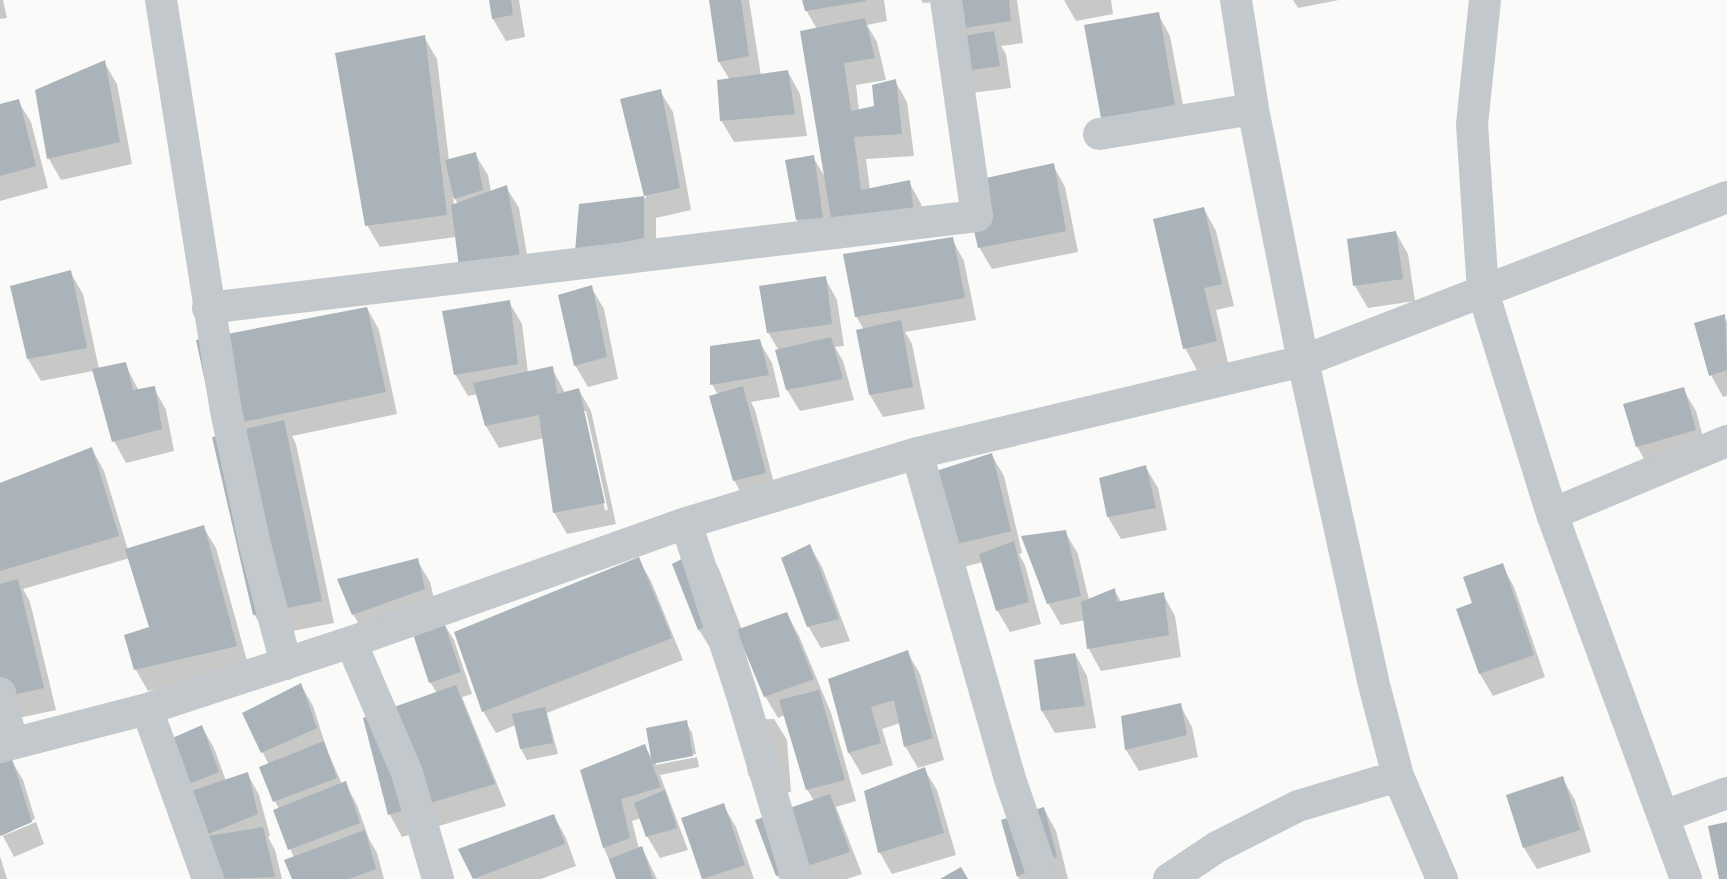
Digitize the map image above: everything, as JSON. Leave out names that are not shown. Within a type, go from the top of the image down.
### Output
[{"type":"street","points":[[160,0],[226,411],[256,549],[286,664]]},
{"type":"street","points":[[208,308],[977,216],[946,0]]},
{"type":"street","points":[[1236,0],[1253,109],[1303,361],[1374,685],[1398,776],[1442,879]]},
{"type":"street","points":[[1485,0],[1472,124],[1483,292],[1552,514],[1686,879]]},
{"type":"street","points":[[1099,134],[1253,109]]},
{"type":"street","points":[[0,693],[6,745],[147,709],[351,642],[686,523],[917,453],[1303,361],[1727,197]]},
{"type":"street","points":[[1552,514],[1727,441]]},
{"type":"street","points":[[917,453],[1010,779],[1044,879]]},
{"type":"street","points":[[686,523],[742,695],[797,879]]},
{"type":"street","points":[[351,642],[407,773],[438,879]]},
{"type":"street","points":[[147,709],[208,879]]},
{"type":"street","points":[[1169,879],[1218,847],[1298,806],[1398,776]]},
{"type":"street","points":[[1664,816],[1727,793]]},
{"type":"building","points":[[489,0],[511,0],[513,15],[492,19]]},
{"type":"building","points":[[709,0],[741,0],[749,56],[718,62]]},
{"type":"building","points":[[802,0],[866,0],[866,1],[805,11]]},
{"type":"building","points":[[932,0],[1009,0],[1011,21],[938,32]]},
{"type":"building","points":[[1159,12],[1175,105],[1101,118],[1084,25]]},
{"type":"building","points":[[865,18],[875,58],[844,63],[851,111],[874,106],[872,85],[896,79],[902,134],[854,137],[861,190],[910,180],[914,215],[832,224],[800,31]]},
{"type":"building","points":[[994,31],[1000,66],[949,73],[944,39]]},
{"type":"building","points":[[425,35],[447,215],[365,226],[335,53]]},
{"type":"building","points":[[105,60],[120,142],[47,159],[35,90]]},
{"type":"building","points":[[788,70],[795,114],[720,121],[717,80]]},
{"type":"building","points":[[661,89],[680,188],[644,196],[620,99]]},
{"type":"building","points":[[19,99],[36,166],[0,176],[0,104]]},
{"type":"building","points":[[476,152],[483,190],[454,199],[445,160]]},
{"type":"building","points":[[814,155],[823,218],[796,220],[785,160]]},
{"type":"building","points":[[1054,163],[1066,231],[978,248],[963,183]]},
{"type":"building","points":[[507,185],[520,256],[459,267],[451,205]]},
{"type":"building","points":[[644,196],[644,238],[575,252],[579,204]]},
{"type":"building","points":[[1204,207],[1222,284],[1204,288],[1217,341],[1183,349],[1153,219]]},
{"type":"building","points":[[1396,231],[1403,279],[1353,286],[1347,239]]},
{"type":"building","points":[[953,237],[965,298],[855,317],[843,254]]},
{"type":"building","points":[[71,270],[87,348],[27,359],[10,286]]},
{"type":"building","points":[[826,276],[832,324],[767,333],[759,286]]},
{"type":"building","points":[[592,285],[607,357],[574,366],[558,295]]},
{"type":"building","points":[[510,300],[518,364],[454,375],[442,311]]},
{"type":"building","points":[[367,307],[386,392],[215,428],[196,340]]},
{"type":"building","points":[[1725,314],[1727,370],[1709,376],[1694,323]]},
{"type":"building","points":[[901,320],[913,387],[869,395],[856,330]]},
{"type":"building","points":[[831,337],[843,379],[786,390],[775,350]]},
{"type":"building","points":[[760,339],[769,375],[710,385],[710,346]]},
{"type":"building","points":[[126,362],[133,390],[155,386],[162,429],[112,442],[92,369]]},
{"type":"building","points":[[553,366],[557,394],[579,388],[605,503],[553,513],[539,415],[485,426],[473,383]]},
{"type":"building","points":[[743,386],[766,473],[733,481],[709,396]]},
{"type":"building","points":[[1684,387],[1696,430],[1636,447],[1623,404]]},
{"type":"building","points":[[284,420],[322,601],[253,615],[212,437]]},
{"type":"building","points":[[92,447],[119,536],[0,571],[0,483]]},
{"type":"building","points":[[992,453],[1011,531],[949,546],[933,472]]},
{"type":"building","points":[[1146,465],[1156,508],[1107,517],[1099,478]]},
{"type":"building","points":[[204,525],[237,646],[134,670],[124,635],[149,627],[125,549]]},
{"type":"building","points":[[1066,530],[1081,596],[1047,604],[1021,536]]},
{"type":"building","points":[[1014,541],[1029,602],[996,611],[979,554]]},
{"type":"building","points":[[810,544],[839,619],[807,627],[781,558]]},
{"type":"building","points":[[707,546],[733,614],[698,630],[672,564]]},
{"type":"building","points":[[639,557],[672,638],[482,712],[454,632]]},
{"type":"building","points":[[418,558],[425,589],[352,615],[337,579]]},
{"type":"building","points":[[1503,563],[1534,655],[1479,674],[1456,609],[1472,603],[1463,577]]},
{"type":"building","points":[[18,579],[44,688],[0,698],[0,584]]},
{"type":"building","points":[[1115,588],[1117,602],[1164,592],[1169,635],[1087,649],[1081,602]]},
{"type":"building","points":[[787,612],[814,679],[764,697],[736,630]]},
{"type":"building","points":[[442,617],[461,672],[429,683],[411,628]]},
{"type":"building","points":[[908,650],[933,738],[904,747],[894,700],[871,707],[881,743],[848,753],[828,679]]},
{"type":"building","points":[[1075,653],[1085,706],[1041,711],[1034,660]]},
{"type":"building","points":[[301,683],[317,728],[261,753],[242,713]]},
{"type":"building","points":[[456,685],[495,784],[388,815],[363,718]]},
{"type":"building","points":[[819,690],[845,780],[806,790],[779,700]]},
{"type":"building","points":[[1181,703],[1187,735],[1125,750],[1121,716]]},
{"type":"building","points":[[545,707],[553,743],[520,749],[512,714]]},
{"type":"building","points":[[687,720],[693,756],[652,764],[646,728]]},
{"type":"building","points":[[202,725],[219,772],[169,792],[152,747]]},
{"type":"building","points":[[324,741],[337,778],[273,802],[259,767]]},
{"type":"building","points":[[645,744],[661,787],[621,799],[630,838],[603,848],[580,770]]},
{"type":"building","points":[[11,756],[32,822],[0,836],[0,761]]},
{"type":"building","points":[[925,767],[944,833],[878,853],[864,791]]},
{"type":"building","points":[[248,772],[258,814],[186,843],[170,798]]},
{"type":"building","points":[[1563,776],[1580,830],[1523,848],[1506,795]]},
{"type":"building","points":[[346,781],[360,823],[288,850],[273,810]]},
{"type":"building","points":[[665,790],[677,828],[646,837],[634,803]]},
{"type":"building","points":[[830,794],[850,852],[776,876],[755,820]]},
{"type":"building","points":[[724,803],[745,865],[702,879],[681,818]]},
{"type":"building","points":[[1044,807],[1057,857],[1017,877],[1001,820]]},
{"type":"building","points":[[554,814],[565,844],[473,879],[458,849]]},
{"type":"building","points":[[1727,822],[1727,879],[1719,879],[1708,826]]},
{"type":"building","points":[[263,827],[275,877],[219,879],[208,836]]},
{"type":"building","points":[[365,830],[376,869],[349,879],[292,879],[284,860]]},
{"type":"building","points":[[642,846],[653,879],[616,879],[609,859]]},
{"type":"building","points":[[961,867],[968,879],[940,879]]}]
